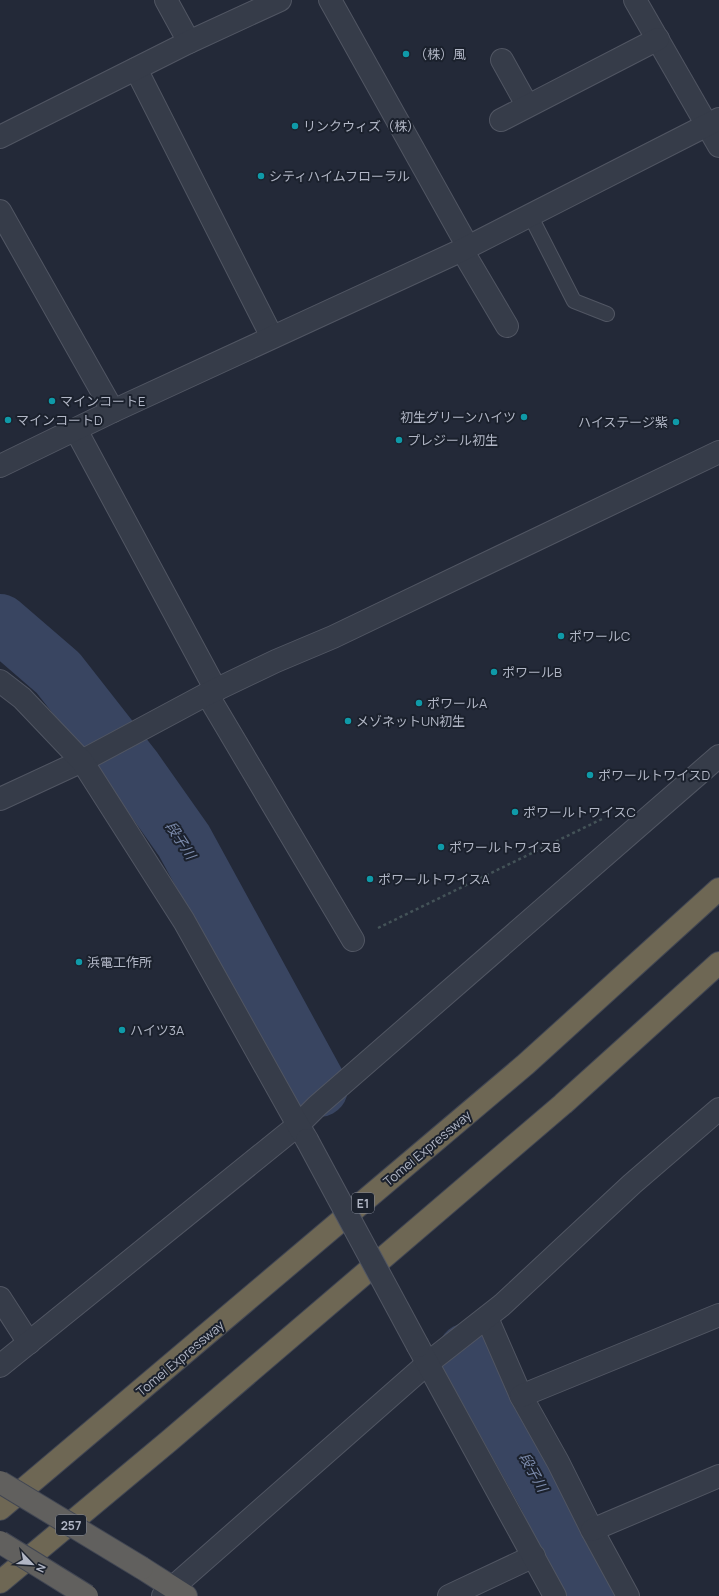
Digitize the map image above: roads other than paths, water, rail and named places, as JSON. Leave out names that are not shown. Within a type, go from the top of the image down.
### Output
[{"type":"highway","name":"Tomei Expressway","points":[[0,1509],[526,1064],[719,889]]},
{"type":"highway","points":[[0,1582],[169,1441],[557,1109],[719,963]]},
{"type":"highway","name":"257","points":[[0,1482],[142,1568],[174,1593]]},
{"type":"highway","points":[[0,1542],[87,1596]]},
{"type":"street","points":[[166,0],[189,42]]},
{"type":"street","points":[[0,136],[189,42],[280,0]]},
{"type":"street","points":[[330,0],[507,326]]},
{"type":"street","points":[[635,0],[658,39],[713,122],[719,146]]},
{"type":"street","points":[[501,120],[527,105],[658,39]]},
{"type":"street","points":[[502,60],[527,105]]},
{"type":"street","points":[[136,69],[272,337]]},
{"type":"street","points":[[0,466],[113,411],[465,248],[713,122]]},
{"type":"street","points":[[0,211],[113,411]]},
{"type":"street","points":[[76,430],[212,692],[353,940]]},
{"type":"street","points":[[0,799],[82,761],[136,731],[276,660],[347,630],[719,452]]},
{"type":"street","points":[[0,681],[22,698],[82,761],[184,921],[302,1132],[555,1596]]},
{"type":"street","points":[[0,1366],[302,1132],[317,1106],[342,1086],[719,756]]},
{"type":"street","points":[[174,1593],[423,1355],[452,1344],[502,1306],[632,1184],[719,1109]]},
{"type":"street","points":[[0,1298],[29,1343]]},
{"type":"street","points":[[521,1396],[719,1315]]},
{"type":"street","points":[[482,1322],[558,1462],[592,1530],[628,1596]]},
{"type":"street","points":[[592,1530],[719,1476]]},
{"type":"street","points":[[449,1596],[534,1556]]},
{"type":"lane","points":[[530,215],[574,301],[607,314]]},
{"type":"waterway","name":"段子川","points":[[0,623],[58,673],[134,770],[184,841],[319,1088]]},
{"type":"waterway","name":"段子川","points":[[467,1352],[547,1496],[594,1596]]},
{"type":"place","name":"（株）風","points":[[406,54]]},
{"type":"place","name":"リンクウィズ（株）","points":[[295,126]]},
{"type":"place","name":"シティハイムフローラル","points":[[261,176]]},
{"type":"place","name":"マインコートE","points":[[52,401]]},
{"type":"place","name":"初生グリーンハイツ","points":[[524,417]]},
{"type":"place","name":"マインコートD","points":[[8,420]]},
{"type":"place","name":"ハイステージ紫","points":[[676,422]]},
{"type":"place","name":"プレジール初生","points":[[399,440]]},
{"type":"place","name":"ポワールC","points":[[561,636]]},
{"type":"place","name":"ポワールB","points":[[494,672]]},
{"type":"place","name":"ポワールA","points":[[419,703]]},
{"type":"place","name":"メゾネットUN初生","points":[[348,721]]},
{"type":"place","name":"ポワールトワイスD","points":[[590,775]]},
{"type":"place","name":"ポワールトワイスC","points":[[515,812]]},
{"type":"place","name":"ポワールトワイスB","points":[[441,847]]},
{"type":"place","name":"ポワールトワイスA","points":[[370,879]]},
{"type":"place","name":"浜電工作所","points":[[79,962]]},
{"type":"place","name":"ハイツ3A","points":[[122,1030]]}]
